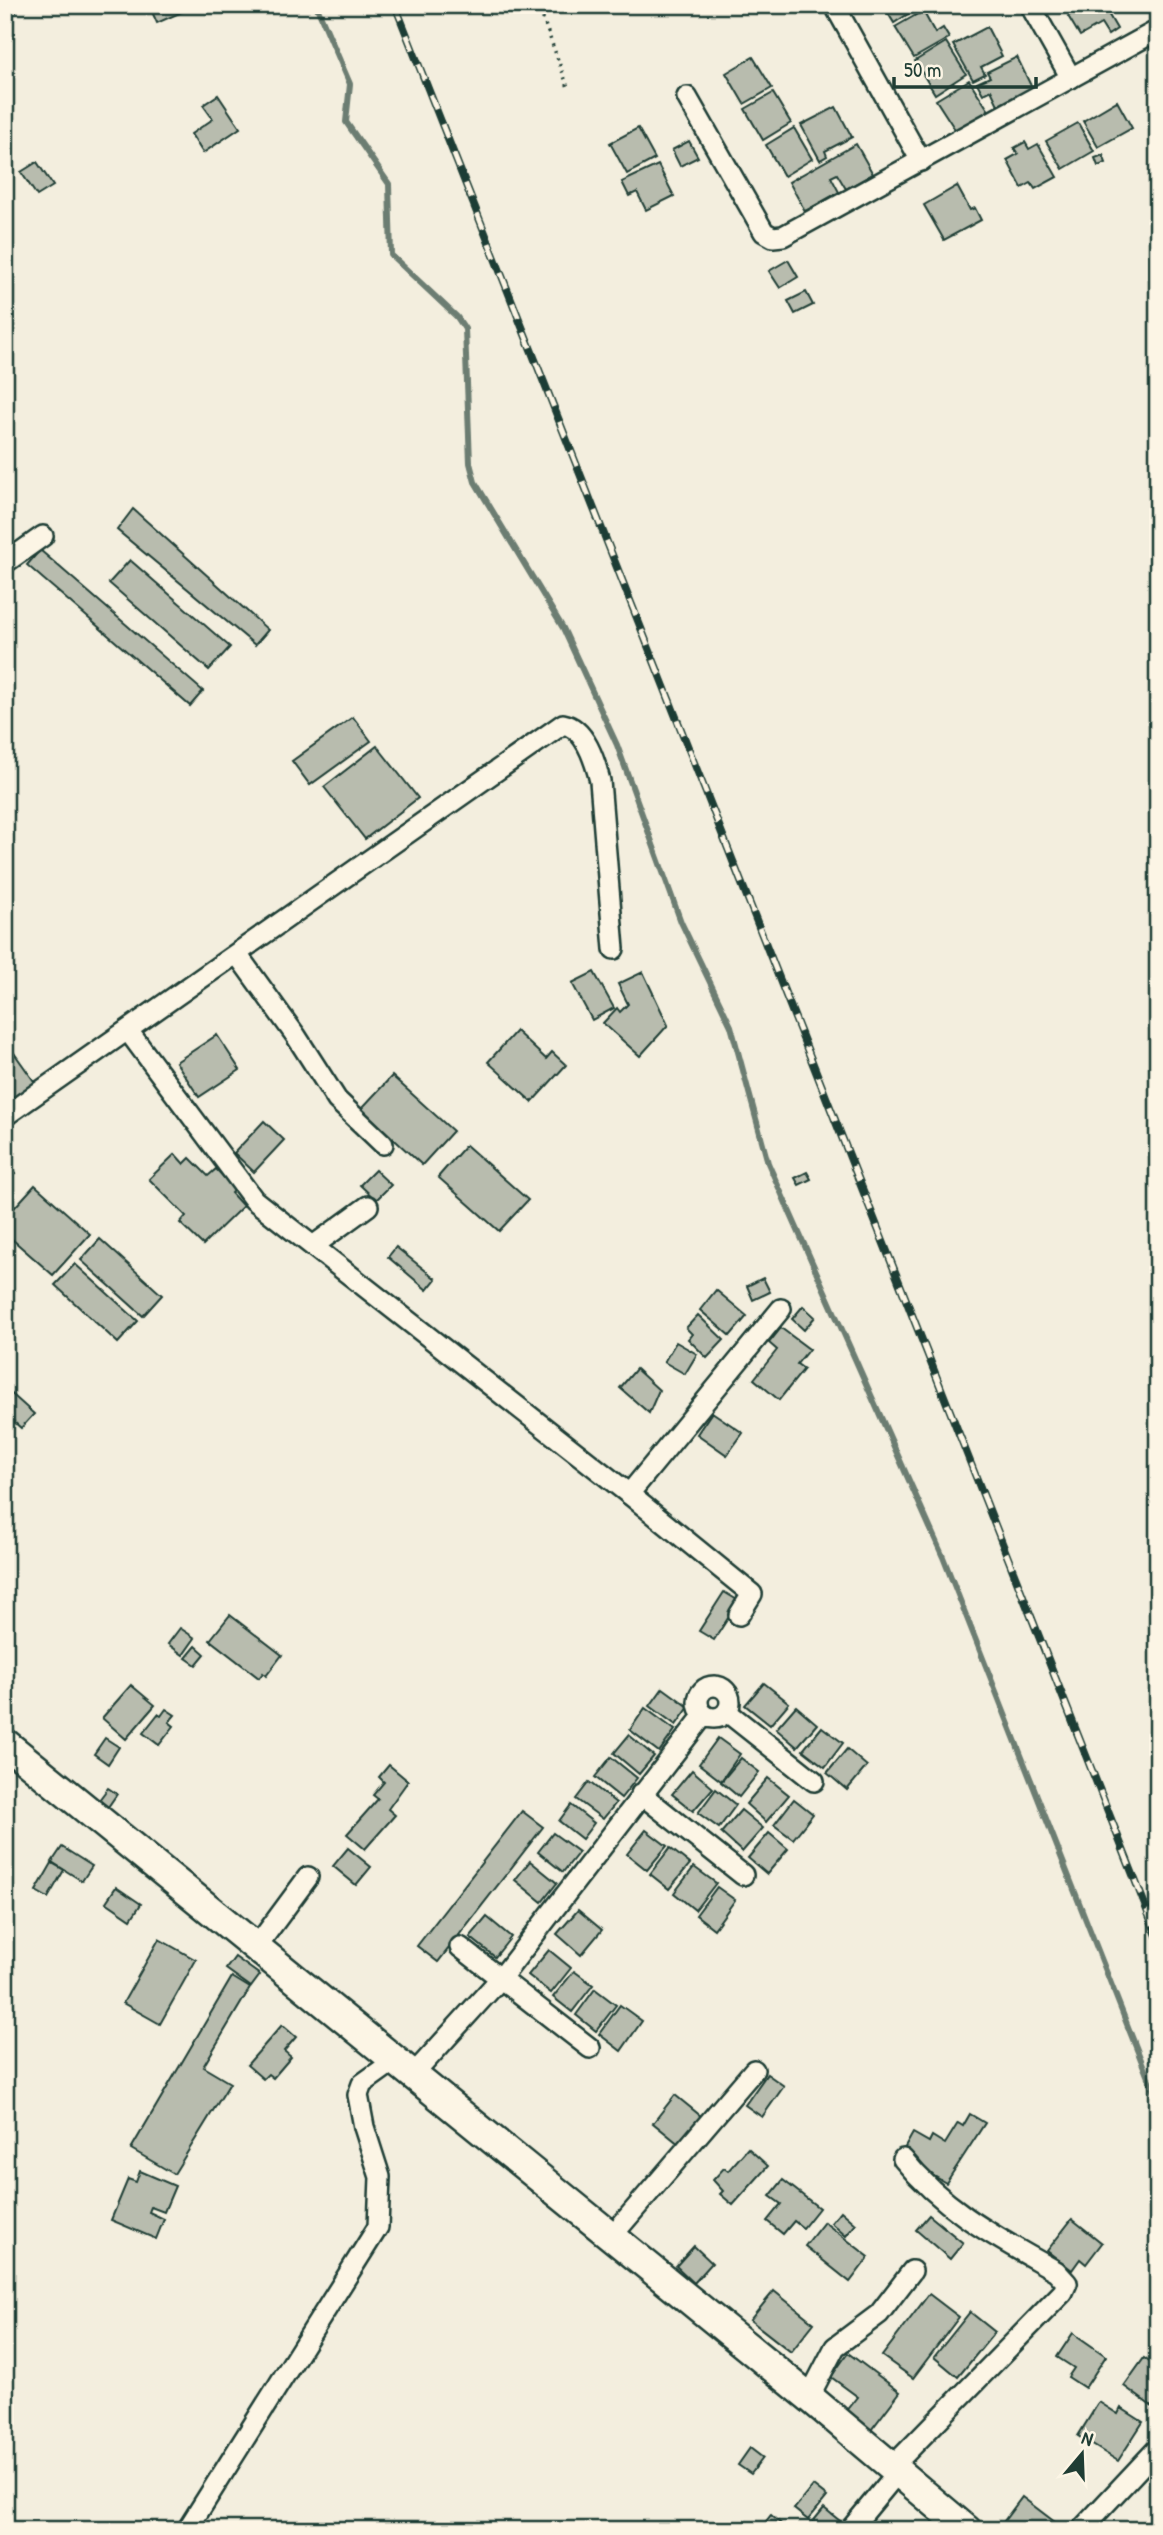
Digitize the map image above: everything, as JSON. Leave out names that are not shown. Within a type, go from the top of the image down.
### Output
[{"type":"street","points":[[1030,5],[1071,78]]},
{"type":"street","points":[[835,8],[921,162]]},
{"type":"street","points":[[687,97],[764,232],[773,237],[783,236],[1158,30]]},
{"type":"street","points":[[5,563],[43,536]]},
{"type":"street","points":[[5,1116],[129,1032],[562,724],[572,726],[584,742],[600,781],[614,948]]},
{"type":"street","points":[[237,954],[296,1036],[337,1100],[383,1144]]},
{"type":"street","points":[[129,1032],[245,1190],[752,1594],[739,1615]]},
{"type":"street","points":[[313,1246],[368,1206]]},
{"type":"street","points":[[629,1494],[781,1309]]},
{"type":"street","points":[[714,1686],[724,1690],[730,1698],[727,1713],[718,1718],[704,1715],[698,1699],[704,1690],[714,1686]]},
{"type":"street","points":[[727,1713],[814,1781]]},
{"type":"street","points":[[187,2530],[378,2227],[380,2177],[363,2127],[358,2095],[362,2084],[403,2068],[500,1978],[704,1715]]},
{"type":"street","points":[[5,1742],[809,2397],[967,2530]]},
{"type":"street","points":[[641,1794],[743,1875]]},
{"type":"street","points":[[257,1946],[308,1877]]},
{"type":"street","points":[[460,1947],[590,2048]]},
{"type":"street","points":[[611,2237],[754,2070]]},
{"type":"street","points":[[850,2530],[894,2470],[1063,2292],[1067,2283],[1056,2271],[964,2219],[923,2183],[903,2159]]},
{"type":"street","points":[[809,2397],[835,2347],[879,2314],[912,2271]]},
{"type":"street","points":[[1081,2530],[1158,2448]]},
{"type":"path","points":[[538,5],[569,90]]},
{"type":"building","points":[[149,5],[181,5],[184,11],[157,23]]},
{"type":"building","points":[[883,5],[922,5],[894,23]]},
{"type":"building","points":[[1086,5],[1103,5],[1117,29],[1108,35],[1101,24],[1080,36],[1068,16]]},
{"type":"building","points":[[923,11],[935,33],[943,28],[949,38],[914,58],[895,27]]},
{"type":"building","points":[[987,27],[1002,56],[981,67],[985,74],[973,80],[953,45]]},
{"type":"building","points":[[946,42],[966,74],[935,94],[915,61]]},
{"type":"building","points":[[753,57],[772,88],[744,104],[726,73]]},
{"type":"building","points":[[1017,57],[1033,90],[999,107],[991,90],[983,94],[977,83],[990,77],[987,72]]},
{"type":"building","points":[[969,80],[989,111],[956,131],[936,100]]},
{"type":"building","points":[[773,93],[791,123],[763,140],[745,109]]},
{"type":"building","points":[[218,95],[240,128],[203,153],[191,134],[213,119],[203,105]]},
{"type":"building","points":[[1117,101],[1132,128],[1098,147],[1083,121]]},
{"type":"building","points":[[836,107],[852,137],[825,151],[827,156],[820,160],[801,125]]},
{"type":"building","points":[[1078,123],[1094,151],[1063,169],[1046,141]]},
{"type":"building","points":[[638,128],[655,159],[627,174],[610,143]]},
{"type":"building","points":[[794,128],[812,159],[784,176],[766,145]]},
{"type":"building","points":[[689,141],[698,157],[680,166],[672,150]]},
{"type":"building","points":[[1025,142],[1029,149],[1038,144],[1057,177],[1035,189],[1031,183],[1022,188],[1007,160],[1018,154],[1014,148]]},
{"type":"building","points":[[856,144],[873,174],[846,189],[837,174],[831,177],[839,192],[805,211],[789,182]]},
{"type":"building","points":[[1103,155],[1106,163],[1098,166],[1095,158]]},
{"type":"building","points":[[37,162],[53,186],[37,196],[21,172]]},
{"type":"building","points":[[658,165],[674,196],[646,210],[637,192],[629,196],[622,182]]},
{"type":"building","points":[[957,186],[970,210],[975,208],[981,220],[944,240],[924,205]]},
{"type":"building","points":[[788,260],[798,277],[780,288],[769,271]]},
{"type":"building","points":[[806,292],[813,305],[795,314],[788,301]]},
{"type":"building","points":[[133,509],[268,630],[255,645],[117,530]]},
{"type":"building","points":[[40,550],[203,691],[190,706],[27,565]]},
{"type":"building","points":[[130,560],[230,647],[209,670],[109,583]]},
{"type":"building","points":[[353,717],[371,741],[310,785],[292,761]]},
{"type":"building","points":[[377,746],[418,798],[365,839],[324,787]]},
{"type":"building","points":[[594,972],[614,1008],[592,1020],[572,983]]},
{"type":"building","points":[[643,972],[668,1025],[640,1056],[603,1023],[617,1008],[620,1012],[628,1004],[618,984]]},
{"type":"building","points":[[516,1031],[546,1059],[552,1052],[566,1065],[532,1102],[488,1062]]},
{"type":"building","points":[[217,1035],[240,1070],[199,1097],[176,1062]]},
{"type":"building","points":[[7,1043],[36,1084],[5,1106],[5,1044]]},
{"type":"building","points":[[392,1076],[453,1131],[422,1165],[361,1109]]},
{"type":"building","points":[[264,1121],[284,1140],[254,1172],[234,1153]]},
{"type":"building","points":[[466,1145],[528,1200],[499,1231],[438,1177]]},
{"type":"building","points":[[175,1154],[184,1164],[190,1158],[208,1176],[216,1169],[235,1189],[231,1193],[243,1206],[203,1245],[180,1223],[186,1216],[149,1179]]},
{"type":"building","points":[[5,1161],[15,1174],[5,1181]]},
{"type":"building","points":[[375,1170],[391,1185],[376,1200],[360,1185]]},
{"type":"building","points":[[807,1172],[811,1179],[799,1185],[795,1178]]},
{"type":"building","points":[[35,1185],[90,1234],[53,1275],[5,1233],[5,1218]]},
{"type":"building","points":[[100,1239],[162,1295],[143,1316],[81,1260]]},
{"type":"building","points":[[396,1247],[436,1279],[427,1290],[388,1257]]},
{"type":"building","points":[[75,1264],[138,1321],[118,1343],[55,1285]]},
{"type":"building","points":[[763,1278],[770,1292],[753,1300],[747,1286]]},
{"type":"building","points":[[716,1290],[747,1316],[730,1336],[700,1310]]},
{"type":"building","points":[[803,1306],[815,1317],[804,1330],[792,1319]]},
{"type":"building","points":[[698,1315],[724,1340],[707,1358],[688,1339],[692,1334],[686,1328]]},
{"type":"building","points":[[781,1328],[809,1349],[797,1364],[804,1369],[779,1400],[754,1379],[777,1350],[769,1343]]},
{"type":"building","points":[[676,1342],[697,1354],[685,1374],[664,1362]]},
{"type":"building","points":[[636,1369],[659,1390],[649,1413],[620,1388]]},
{"type":"building","points":[[5,1388],[34,1414],[21,1428],[5,1414]]},
{"type":"building","points":[[712,1412],[743,1433],[727,1455],[697,1434]]},
{"type":"building","points":[[724,1592],[739,1601],[714,1640],[699,1631]]},
{"type":"building","points":[[230,1615],[282,1655],[266,1676],[263,1673],[259,1678],[210,1640]]},
{"type":"building","points":[[180,1628],[195,1638],[183,1655],[168,1644]]},
{"type":"building","points":[[196,1646],[205,1654],[196,1665],[186,1658]]},
{"type":"building","points":[[764,1683],[789,1703],[770,1725],[745,1705]]},
{"type":"building","points":[[131,1685],[155,1705],[126,1739],[102,1718]]},
{"type":"building","points":[[663,1688],[689,1707],[676,1725],[650,1706]]},
{"type":"building","points":[[796,1706],[817,1724],[797,1747],[776,1729]]},
{"type":"building","points":[[645,1708],[675,1730],[659,1752],[630,1730]]},
{"type":"building","points":[[166,1709],[175,1715],[169,1722],[174,1726],[159,1745],[143,1733],[158,1714],[161,1716]]},
{"type":"building","points":[[822,1727],[843,1743],[825,1767],[803,1750]]},
{"type":"building","points":[[629,1735],[654,1756],[639,1774],[614,1753]]},
{"type":"building","points":[[105,1738],[119,1747],[108,1764],[94,1754]]},
{"type":"building","points":[[718,1738],[740,1754],[721,1781],[699,1764]]},
{"type":"building","points":[[847,1749],[867,1766],[847,1790],[827,1773]]},
{"type":"building","points":[[611,1757],[637,1778],[621,1798],[595,1777]]},
{"type":"building","points":[[741,1758],[759,1772],[739,1797],[721,1782]]},
{"type":"building","points":[[389,1765],[408,1781],[388,1809],[395,1815],[365,1849],[347,1834],[378,1799],[373,1795],[384,1782],[379,1777]]},
{"type":"building","points":[[692,1770],[713,1788],[693,1811],[672,1794]]},
{"type":"building","points":[[768,1778],[789,1795],[766,1822],[746,1804]]},
{"type":"building","points":[[589,1782],[616,1803],[603,1819],[576,1799]]},
{"type":"building","points":[[108,1788],[117,1794],[108,1807],[99,1800]]},
{"type":"building","points":[[716,1789],[736,1805],[719,1828],[698,1813]]},
{"type":"building","points":[[794,1799],[813,1814],[793,1839],[774,1825]]},
{"type":"building","points":[[571,1805],[594,1823],[582,1839],[559,1821]]},
{"type":"building","points":[[741,1810],[763,1828],[742,1852],[721,1833]]},
{"type":"building","points":[[522,1811],[543,1827],[438,1962],[417,1946]]},
{"type":"building","points":[[646,1830],[667,1846],[647,1870],[627,1854]]},
{"type":"building","points":[[553,1833],[579,1852],[563,1872],[538,1852]]},
{"type":"building","points":[[769,1833],[788,1849],[767,1874],[748,1858]]},
{"type":"building","points":[[62,1847],[92,1866],[82,1881],[52,1862]]},
{"type":"building","points":[[348,1848],[371,1867],[356,1885],[333,1866]]},
{"type":"building","points":[[670,1848],[690,1864],[669,1889],[650,1874]]},
{"type":"building","points":[[530,1861],[557,1883],[542,1902],[515,1880]]},
{"type":"building","points":[[52,1863],[64,1870],[48,1898],[36,1891]]},
{"type":"building","points":[[694,1867],[716,1883],[695,1910],[674,1893]]},
{"type":"building","points":[[116,1887],[141,1904],[131,1919],[106,1902]]},
{"type":"building","points":[[717,1887],[735,1900],[714,1929],[696,1915]]},
{"type":"building","points":[[578,1910],[602,1930],[581,1955],[557,1934]]},
{"type":"building","points":[[487,1917],[511,1937],[495,1957],[470,1937]]},
{"type":"building","points":[[159,1939],[196,1960],[160,2024],[123,2003]]},
{"type":"building","points":[[549,1950],[571,1968],[551,1993],[528,1975]]},
{"type":"building","points":[[235,1957],[260,1975],[251,1987],[226,1969]]},
{"type":"building","points":[[574,1971],[593,1985],[572,2012],[553,1997]]},
{"type":"building","points":[[232,1977],[250,1988],[203,2067],[230,2083],[174,2174],[131,2149]]},
{"type":"building","points":[[595,1989],[616,2005],[596,2031],[576,2015]]},
{"type":"building","points":[[620,2005],[642,2021],[621,2051],[599,2034]]},
{"type":"building","points":[[282,2025],[296,2037],[284,2051],[291,2057],[273,2078],[268,2074],[263,2079],[247,2065]]},
{"type":"building","points":[[767,2074],[784,2086],[762,2117],[745,2105]]},
{"type":"building","points":[[675,2095],[702,2117],[680,2145],[653,2123]]},
{"type":"building","points":[[970,2114],[985,2123],[946,2183],[917,2166],[919,2161],[903,2151],[913,2133],[929,2142],[932,2136],[945,2144],[958,2123],[963,2126]]},
{"type":"building","points":[[748,2148],[768,2166],[733,2205],[720,2194],[723,2191],[713,2180],[724,2168],[728,2171]]},
{"type":"building","points":[[140,2171],[175,2186],[164,2212],[151,2207],[149,2212],[164,2219],[156,2239],[111,2220],[128,2179],[136,2182]]},
{"type":"building","points":[[783,2180],[819,2208],[803,2228],[794,2221],[783,2234],[767,2221],[781,2204],[770,2196]]},
{"type":"building","points":[[841,2211],[856,2224],[846,2236],[831,2223]]},
{"type":"building","points":[[929,2215],[963,2243],[950,2259],[916,2230]]},
{"type":"building","points":[[1072,2219],[1102,2243],[1086,2264],[1080,2259],[1072,2270],[1047,2251]]},
{"type":"building","points":[[824,2222],[869,2257],[850,2282],[805,2246]]},
{"type":"building","points":[[694,2246],[712,2263],[694,2283],[676,2266]]},
{"type":"building","points":[[774,2291],[814,2323],[791,2352],[750,2320]]},
{"type":"building","points":[[929,2294],[959,2317],[913,2378],[882,2356]]},
{"type":"building","points":[[970,2312],[995,2332],[958,2377],[934,2357]]},
{"type":"building","points":[[1073,2333],[1106,2356],[1085,2388],[1068,2377],[1074,2368],[1057,2357]]},
{"type":"building","points":[[848,2353],[900,2392],[871,2430],[846,2412],[858,2397],[831,2377]]},
{"type":"building","points":[[1144,2358],[1158,2368],[1158,2411],[1124,2386]]},
{"type":"building","points":[[1099,2402],[1118,2414],[1121,2408],[1143,2422],[1118,2461],[1078,2436]]},
{"type":"building","points":[[750,2448],[763,2458],[751,2474],[738,2465]]},
{"type":"building","points":[[813,2486],[827,2497],[808,2520],[794,2509]]},
{"type":"building","points":[[1022,2497],[1064,2530],[1008,2530],[1001,2525]]},
{"type":"building","points":[[824,2508],[840,2521],[833,2530],[806,2530]]},
{"type":"building","points":[[771,2515],[788,2530],[759,2530]]},
{"type":"waterway","points":[[316,5],[350,84],[346,122],[389,184],[391,255],[457,317],[465,329],[470,463],[475,482],[563,628],[617,745],[681,922],[731,1026],[768,1163],[943,1557],[1158,2103]]},
{"type":"railway","points":[[395,5],[1158,1938]]}]
